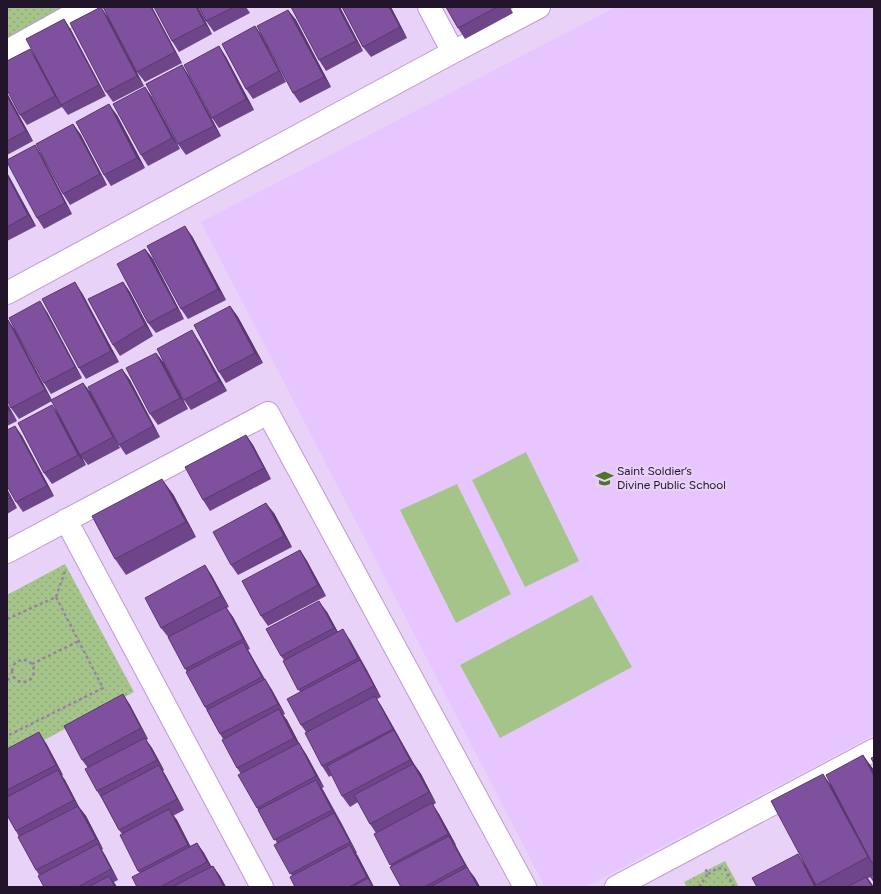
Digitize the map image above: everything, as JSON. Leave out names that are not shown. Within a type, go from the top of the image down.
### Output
[{"type":"street","points":[[7,51],[86,7]]},
{"type":"street","points":[[429,7],[453,52]]},
{"type":"street","points":[[7,293],[539,7]]},
{"type":"street","points":[[7,552],[268,413],[525,887]]},
{"type":"street","points":[[66,520],[262,887]]},
{"type":"street","points":[[616,887],[874,750]]},
{"type":"path","points":[[7,619],[56,597],[103,688],[7,736]]},
{"type":"path","points":[[32,664],[79,641]]},
{"type":"path","points":[[26,660],[32,664],[34,667],[34,674],[29,680],[26,682],[16,680],[12,673],[16,663],[26,660]]},
{"type":"path","points":[[7,680],[14,677]]},
{"type":"path","points":[[708,874],[718,868],[725,869],[734,887]]},
{"type":"shaded area","name":"Saint Soldier’s Divine Public School","points":[[616,7],[874,7],[874,735],[585,887],[545,887],[201,222]]},
{"type":"green space","points":[[7,7],[69,7],[7,40]]},
{"type":"green space","points":[[526,452],[579,561],[525,587],[472,480]]},
{"type":"green space","points":[[457,484],[511,594],[456,623],[400,510]]},
{"type":"green space","points":[[65,564],[134,692],[7,760],[7,595]]},
{"type":"green space","points":[[592,595],[632,667],[500,738],[460,665]]},
{"type":"green space","points":[[725,861],[739,887],[687,887],[684,882]]},
{"type":"building","points":[[101,7],[137,76],[106,92],[70,23]]},
{"type":"building","points":[[103,7],[151,7],[175,52],[137,72]]},
{"type":"building","points":[[154,7],[196,7],[205,24],[172,41]]},
{"type":"building","points":[[199,7],[234,7],[206,21]]},
{"type":"building","points":[[291,7],[338,7],[356,41],[319,60]]},
{"type":"building","points":[[342,7],[389,7],[400,27],[363,47]]},
{"type":"building","points":[[446,7],[497,7],[458,28]]},
{"type":"building","points":[[288,10],[324,77],[293,93],[257,26]]},
{"type":"building","points":[[64,19],[99,85],[61,105],[26,39]]},
{"type":"building","points":[[255,26],[279,71],[246,89],[222,44]]},
{"type":"building","points":[[219,46],[246,99],[212,118],[184,65]]},
{"type":"building","points":[[30,49],[55,96],[20,115],[7,90],[7,61]]},
{"type":"building","points":[[182,65],[214,126],[178,144],[146,84]]},
{"type":"building","points":[[145,87],[172,138],[141,155],[113,104]]},
{"type":"building","points":[[7,96],[26,131],[7,141]]},
{"type":"building","points":[[109,104],[137,158],[104,175],[76,122]]},
{"type":"building","points":[[73,124],[100,174],[63,194],[36,144]]},
{"type":"building","points":[[35,145],[65,203],[37,218],[7,162],[7,160]]},
{"type":"building","points":[[7,175],[28,215],[7,227]]},
{"type":"building","points":[[185,226],[218,289],[181,309],[147,246]]},
{"type":"building","points":[[145,249],[177,308],[148,323],[117,264]]},
{"type":"building","points":[[75,282],[111,351],[79,368],[42,299]]},
{"type":"building","points":[[123,282],[145,325],[113,345],[88,299]]},
{"type":"building","points":[[40,301],[75,367],[44,383],[9,318]]},
{"type":"building","points":[[230,306],[255,353],[219,372],[194,325]]},
{"type":"building","points":[[7,320],[45,390],[11,408],[7,400]]},
{"type":"building","points":[[192,330],[219,381],[184,400],[157,349]]},
{"type":"building","points":[[156,353],[180,398],[150,414],[126,368]]},
{"type":"building","points":[[122,369],[153,426],[119,445],[88,387]]},
{"type":"building","points":[[83,383],[113,437],[80,455],[51,400]]},
{"type":"building","points":[[52,405],[78,455],[44,473],[18,423]]},
{"type":"building","points":[[15,426],[47,486],[16,502],[7,486],[7,430]]},
{"type":"building","points":[[246,435],[264,468],[203,500],[185,467]]},
{"type":"building","points":[[162,479],[186,522],[115,559],[92,516]]},
{"type":"building","points":[[7,492],[10,498],[7,499]]},
{"type":"building","points":[[266,503],[284,536],[231,565],[213,532]]},
{"type":"building","points":[[300,550],[318,585],[261,616],[242,581]]},
{"type":"building","points":[[205,565],[221,596],[161,628],[145,598]]},
{"type":"building","points":[[319,601],[334,628],[281,656],[266,629]]},
{"type":"building","points":[[226,607],[243,639],[185,669],[168,637]]},
{"type":"building","points":[[343,629],[358,658],[298,690],[283,661]]},
{"type":"building","points":[[243,642],[262,677],[205,707],[186,672]]},
{"type":"building","points":[[360,660],[374,686],[301,725],[287,699]]},
{"type":"building","points":[[265,679],[278,704],[220,734],[207,710]]},
{"type":"building","points":[[123,694],[141,728],[82,760],[64,726]]},
{"type":"building","points":[[375,696],[393,729],[322,766],[305,733]]},
{"type":"building","points":[[279,709],[294,738],[237,768],[222,740]]},
{"type":"building","points":[[394,730],[410,760],[342,796],[327,766]]},
{"type":"building","points":[[39,732],[56,765],[7,790],[7,749]]},
{"type":"building","points":[[145,738],[157,760],[97,791],[85,769]]},
{"type":"building","points":[[299,743],[316,776],[257,808],[238,775]]},
{"type":"building","points":[[863,755],[874,776],[874,862],[872,863],[826,775]]},
{"type":"building","points":[[874,757],[874,764],[871,758]]},
{"type":"building","points":[[413,764],[429,792],[370,824],[354,795]]},
{"type":"building","points":[[159,765],[177,799],[119,830],[101,796]]},
{"type":"building","points":[[58,770],[74,800],[16,831],[7,815],[7,797]]},
{"type":"building","points":[[823,774],[868,857],[816,885],[771,801]]},
{"type":"building","points":[[316,780],[332,810],[274,840],[258,810]]},
{"type":"building","points":[[432,803],[448,834],[390,865],[374,834]]},
{"type":"building","points":[[78,806],[96,839],[36,870],[18,837]]},
{"type":"building","points":[[169,809],[188,845],[138,871],[120,835]]},
{"type":"building","points":[[334,813],[350,842],[290,874],[274,845]]},
{"type":"building","points":[[449,836],[465,865],[424,887],[401,887],[390,867]]},
{"type":"building","points":[[197,843],[207,862],[160,887],[137,887],[132,877]]},
{"type":"building","points":[[98,844],[111,869],[78,887],[44,887],[38,876]]},
{"type":"building","points":[[350,845],[367,877],[349,887],[295,887],[290,877]]},
{"type":"building","points":[[798,854],[815,887],[757,887],[752,878]]},
{"type":"building","points":[[213,866],[224,887],[172,887]]},
{"type":"building","points":[[467,867],[478,887],[430,887]]},
{"type":"building","points":[[874,874],[874,882],[870,876]]},
{"type":"building","points":[[109,876],[115,887],[88,887]]},
{"type":"building","points":[[866,877],[872,887],[847,887]]},
{"type":"building","points":[[368,878],[373,887],[352,887]]},
{"type":"place","name":"Saint Soldier’s Divine Public School","points":[[604,478]]}]
